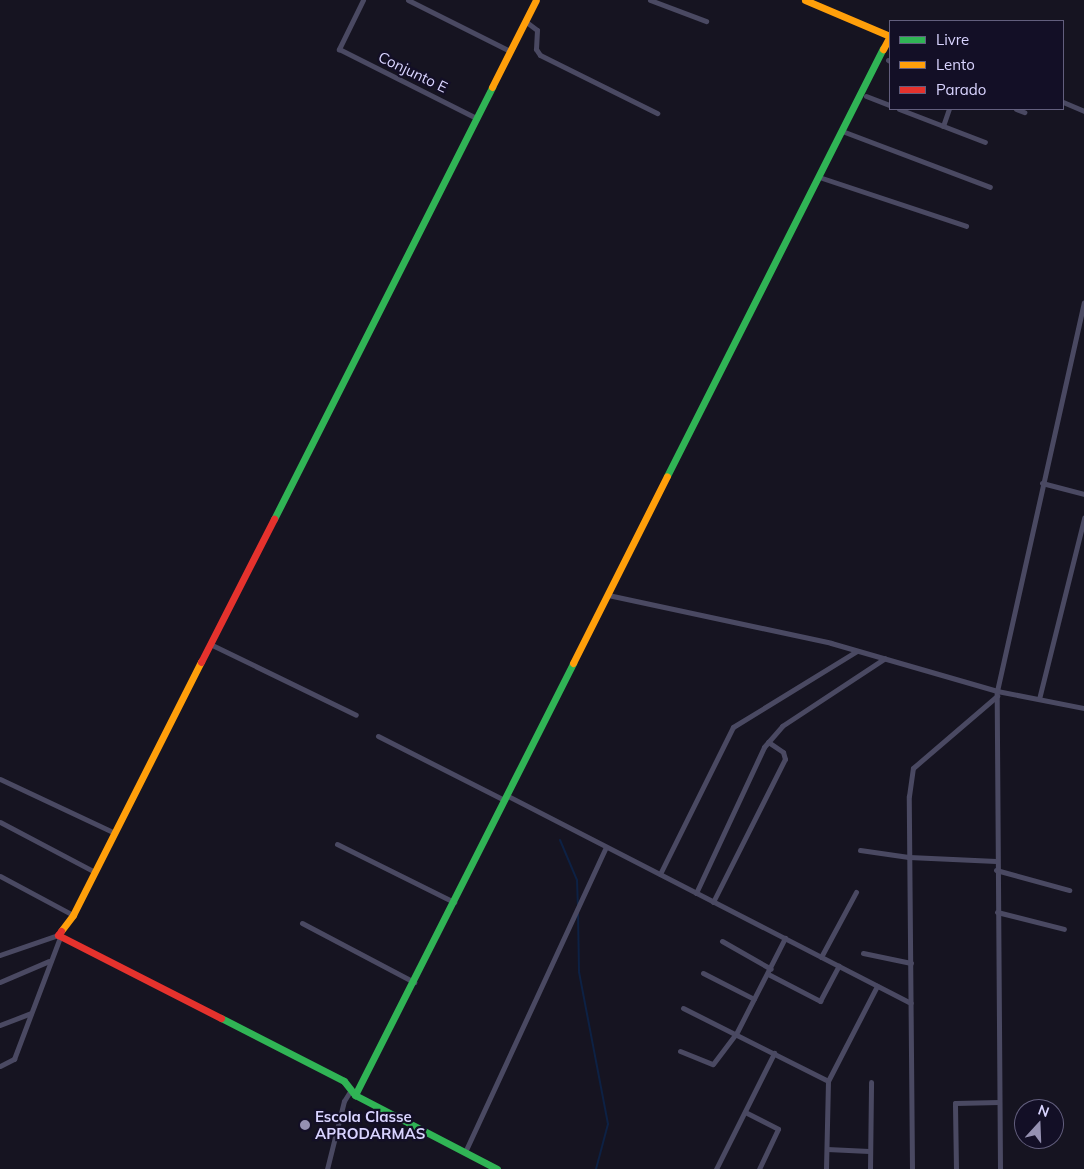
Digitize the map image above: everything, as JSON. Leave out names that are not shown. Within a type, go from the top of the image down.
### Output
[{"type":"street","name":"Conjunto E","points":[[362,0],[339,49],[476,118]]},
{"type":"street","points":[[408,0],[510,51]]},
{"type":"street","points":[[0,1066],[14,1059],[59,936],[74,915],[536,0]]},
{"type":"street","points":[[650,0],[706,21]]},
{"type":"street","points":[[806,0],[889,36]]},
{"type":"street","points":[[525,21],[537,30],[536,49],[540,55],[656,113]]},
{"type":"street","points":[[327,1169],[344,1101],[353,1093],[415,982],[505,798],[889,38]]},
{"type":"street","points":[[866,96],[889,105]]},
{"type":"street","points":[[1064,102],[1084,111]]},
{"type":"street","points":[[902,110],[985,142]]},
{"type":"street","points":[[943,126],[949,110]]},
{"type":"street","points":[[1019,110],[1024,112]]},
{"type":"street","points":[[842,131],[990,186]]},
{"type":"street","points":[[819,177],[966,226]]},
{"type":"street","points":[[1000,1169],[996,870],[997,694],[1042,483],[1084,303]]},
{"type":"street","points":[[1042,483],[1084,494]]},
{"type":"street","points":[[1039,699],[1084,520]]},
{"type":"street","points":[[608,595],[885,658],[997,694],[1039,699],[1084,708]]},
{"type":"street","points":[[210,644],[356,715]]},
{"type":"street","points":[[660,874],[733,727],[857,651]]},
{"type":"street","points":[[696,893],[768,742],[782,726],[885,658]]},
{"type":"street","points":[[912,1169],[909,857],[912,768],[997,694]]},
{"type":"street","points":[[378,736],[660,874],[911,1003]]},
{"type":"street","points":[[713,902],[785,759],[783,752],[768,742]]},
{"type":"street","points":[[0,779],[115,833]]},
{"type":"street","points":[[0,822],[95,872]]},
{"type":"street","points":[[337,844],[454,902]]},
{"type":"street","points":[[465,1152],[606,847]]},
{"type":"street","points":[[860,850],[909,857],[996,861]]},
{"type":"street","points":[[996,870],[1069,890]]},
{"type":"street","points":[[0,876],[74,915]]},
{"type":"street","points":[[821,957],[856,892]]},
{"type":"street","points":[[997,912],[1064,929]]},
{"type":"street","points":[[302,923],[415,982]]},
{"type":"street","points":[[0,955],[59,936],[344,1081],[353,1093],[497,1169]]},
{"type":"street","points":[[680,1051],[713,1064],[736,1034],[785,938]]},
{"type":"street","points":[[722,941],[820,1001],[839,966]]},
{"type":"street","points":[[863,953],[911,963]]},
{"type":"street","points":[[0,982],[49,962]]},
{"type":"street","points":[[703,973],[754,999]]},
{"type":"street","points":[[826,1169],[828,1081],[877,986]]},
{"type":"street","points":[[683,1008],[828,1081]]},
{"type":"street","points":[[0,1025],[31,1013]]},
{"type":"street","points":[[716,1169],[774,1053]]},
{"type":"street","points":[[870,1169],[871,1082]]},
{"type":"street","points":[[956,1169],[955,1103],[999,1102]]},
{"type":"street","points":[[744,1112],[778,1129],[759,1169]]},
{"type":"street","points":[[827,1149],[869,1151]]},
{"type":"waterway","points":[[560,840],[577,880],[578,904]]},
{"type":"waterway","points":[[578,913],[579,972],[608,1124],[596,1169]]},
{"type":"traffic: fast","points":[[667,476],[883,49]]},
{"type":"traffic: fast","points":[[274,519],[492,87]]},
{"type":"traffic: fast","points":[[355,1095],[573,663]]},
{"type":"traffic: fast","points":[[221,1018],[344,1081],[355,1095],[497,1169]]},
{"type":"traffic: slow","points":[[492,87],[536,0]]},
{"type":"traffic: slow","points":[[805,0],[889,36]]},
{"type":"traffic: slow","points":[[883,49],[889,38]]},
{"type":"traffic: slow","points":[[573,663],[667,476]]},
{"type":"traffic: slow","points":[[61,931],[73,915],[201,662]]},
{"type":"traffic: jam","points":[[201,662],[274,519]]},
{"type":"traffic: jam","points":[[61,931],[58,935],[221,1018]]},
{"type":"place","name":"Escola Classe APRODARMAS","points":[[305,1125]]}]
